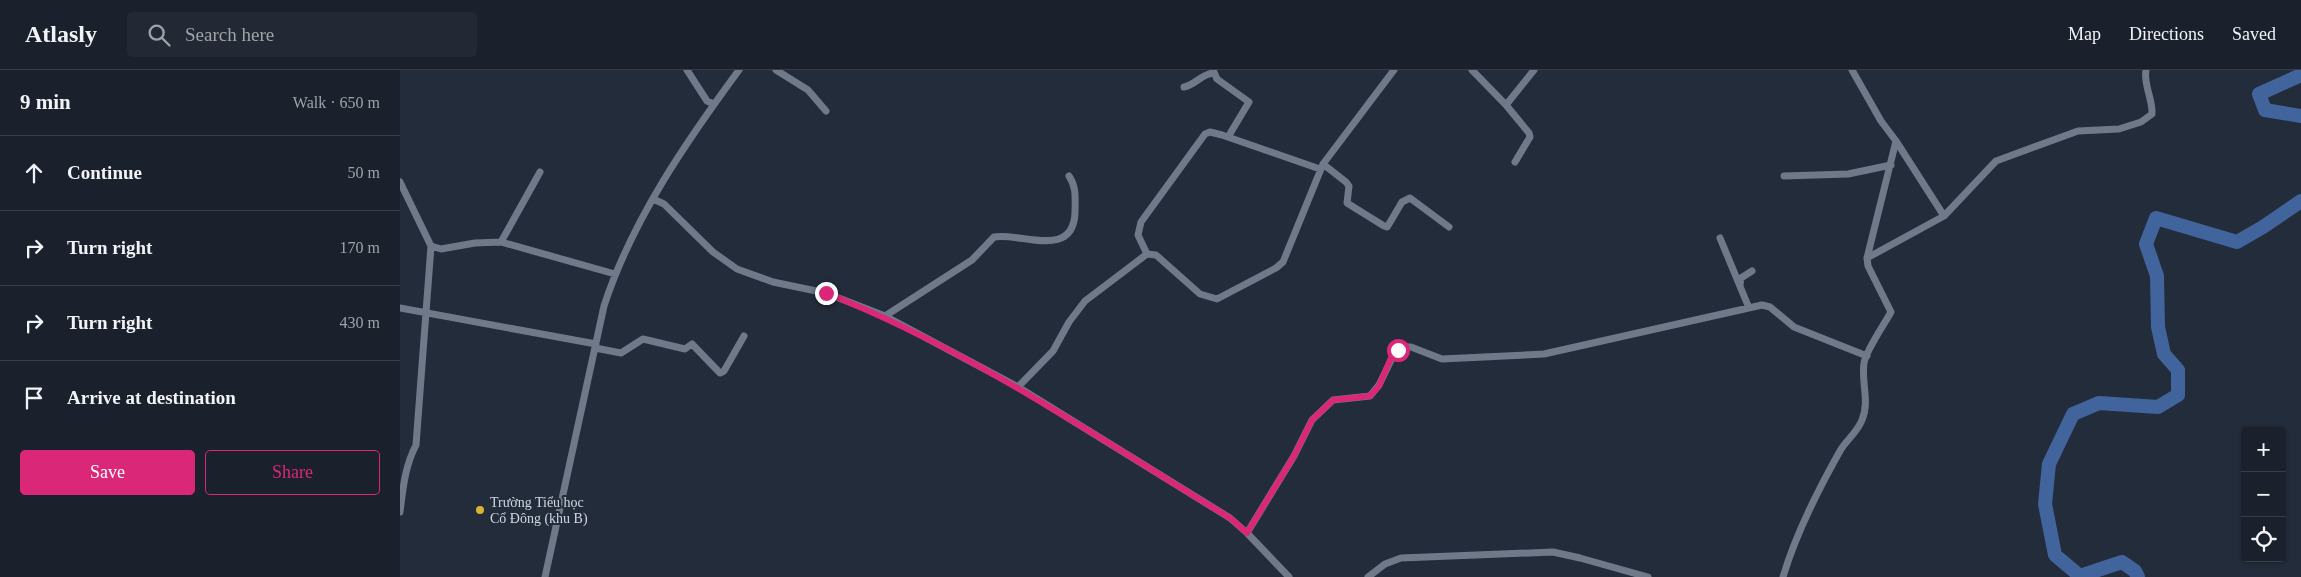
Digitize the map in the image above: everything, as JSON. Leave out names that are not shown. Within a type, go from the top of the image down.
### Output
[{"type":"street","points":[[688,70],[707,101],[714,104]]},
{"type":"street","points":[[544,577],[604,306],[614,274],[653,199],[714,104],[739,70]]},
{"type":"street","points":[[776,70],[808,90],[826,111]]},
{"type":"street","points":[[1018,387],[1053,351],[1069,322],[1084,301],[1147,254],[1156,255],[1200,294],[1217,299],[1228,295],[1276,268],[1283,262],[1322,167],[1394,70]]},
{"type":"street","points":[[1472,70],[1506,105],[1529,133],[1530,137],[1514,162]]},
{"type":"street","points":[[1506,105],[1534,70]]},
{"type":"street","points":[[1852,70],[1881,121],[1944,216]]},
{"type":"street","points":[[1867,258],[1944,216],[1996,161],[2078,131],[2120,129],[2141,122],[2152,114],[2153,103],[2148,88],[2146,70]]},
{"type":"street","points":[[1184,87],[1193,85],[1208,73],[1214,72],[1223,84],[1248,102],[1228,137]]},
{"type":"street","points":[[1147,254],[1138,235],[1144,217],[1202,136],[1210,132],[1322,167],[1346,182],[1349,186],[1347,203],[1384,226],[1387,227],[1390,224],[1402,202],[1410,198],[1449,228]]},
{"type":"street","points":[[1783,577],[1789,558],[1824,479],[1841,448],[1853,436],[1862,420],[1865,408],[1864,361],[1891,312],[1868,266],[1867,258],[1896,141]]},
{"type":"street","points":[[1784,176],[1848,174],[1891,166]]},
{"type":"street","points":[[501,242],[540,172]]},
{"type":"street","points":[[885,316],[972,260],[994,237],[1043,241],[1056,240],[1069,231],[1074,224],[1076,189],[1069,176]]},
{"type":"street","points":[[400,182],[431,246],[416,445],[410,457],[404,478],[400,512]]},
{"type":"street","points":[[653,199],[664,204],[713,252],[737,269],[773,282],[826,293],[885,316],[1018,387],[1230,518],[1289,577]]},
{"type":"street","points":[[1720,238],[1749,308]]},
{"type":"street","points":[[431,246],[441,249],[476,243],[501,242],[614,274]]},
{"type":"street","points":[[1740,285],[1741,278],[1752,271]]},
{"type":"street","points":[[1247,533],[1294,456],[1312,420],[1333,400],[1370,396],[1379,386],[1395,352],[1401,347],[1411,346],[1442,358],[1544,354],[1749,308],[1766,306],[1794,327],[1867,356]]},
{"type":"street","points":[[400,308],[596,346],[621,353],[643,339],[685,349],[692,344],[720,373],[724,371],[744,336]]},
{"type":"street","points":[[1368,577],[1385,564],[1401,558],[1553,552],[1648,577]]},
{"type":"waterway","points":[[2301,75],[2259,94],[2265,110],[2301,116]]},
{"type":"waterway","points":[[2138,577],[2135,571],[2122,562],[2080,576],[2055,555],[2045,504],[2049,464],[2073,414],[2099,403],[2158,407],[2178,395],[2178,370],[2164,354],[2158,327],[2157,276],[2146,244],[2156,218],[2237,242],[2301,201]]},
{"type":"place","name":"Trường Tiểu học Cổ Đông (khu B)","points":[[480,510]]},
{"type":"route","points":[[826,293],[885,316],[1018,387],[1102,441],[1230,518],[1247,533],[1294,456],[1301,438],[1312,420],[1333,400],[1370,396],[1379,386],[1391,358],[1398,350]]}]
